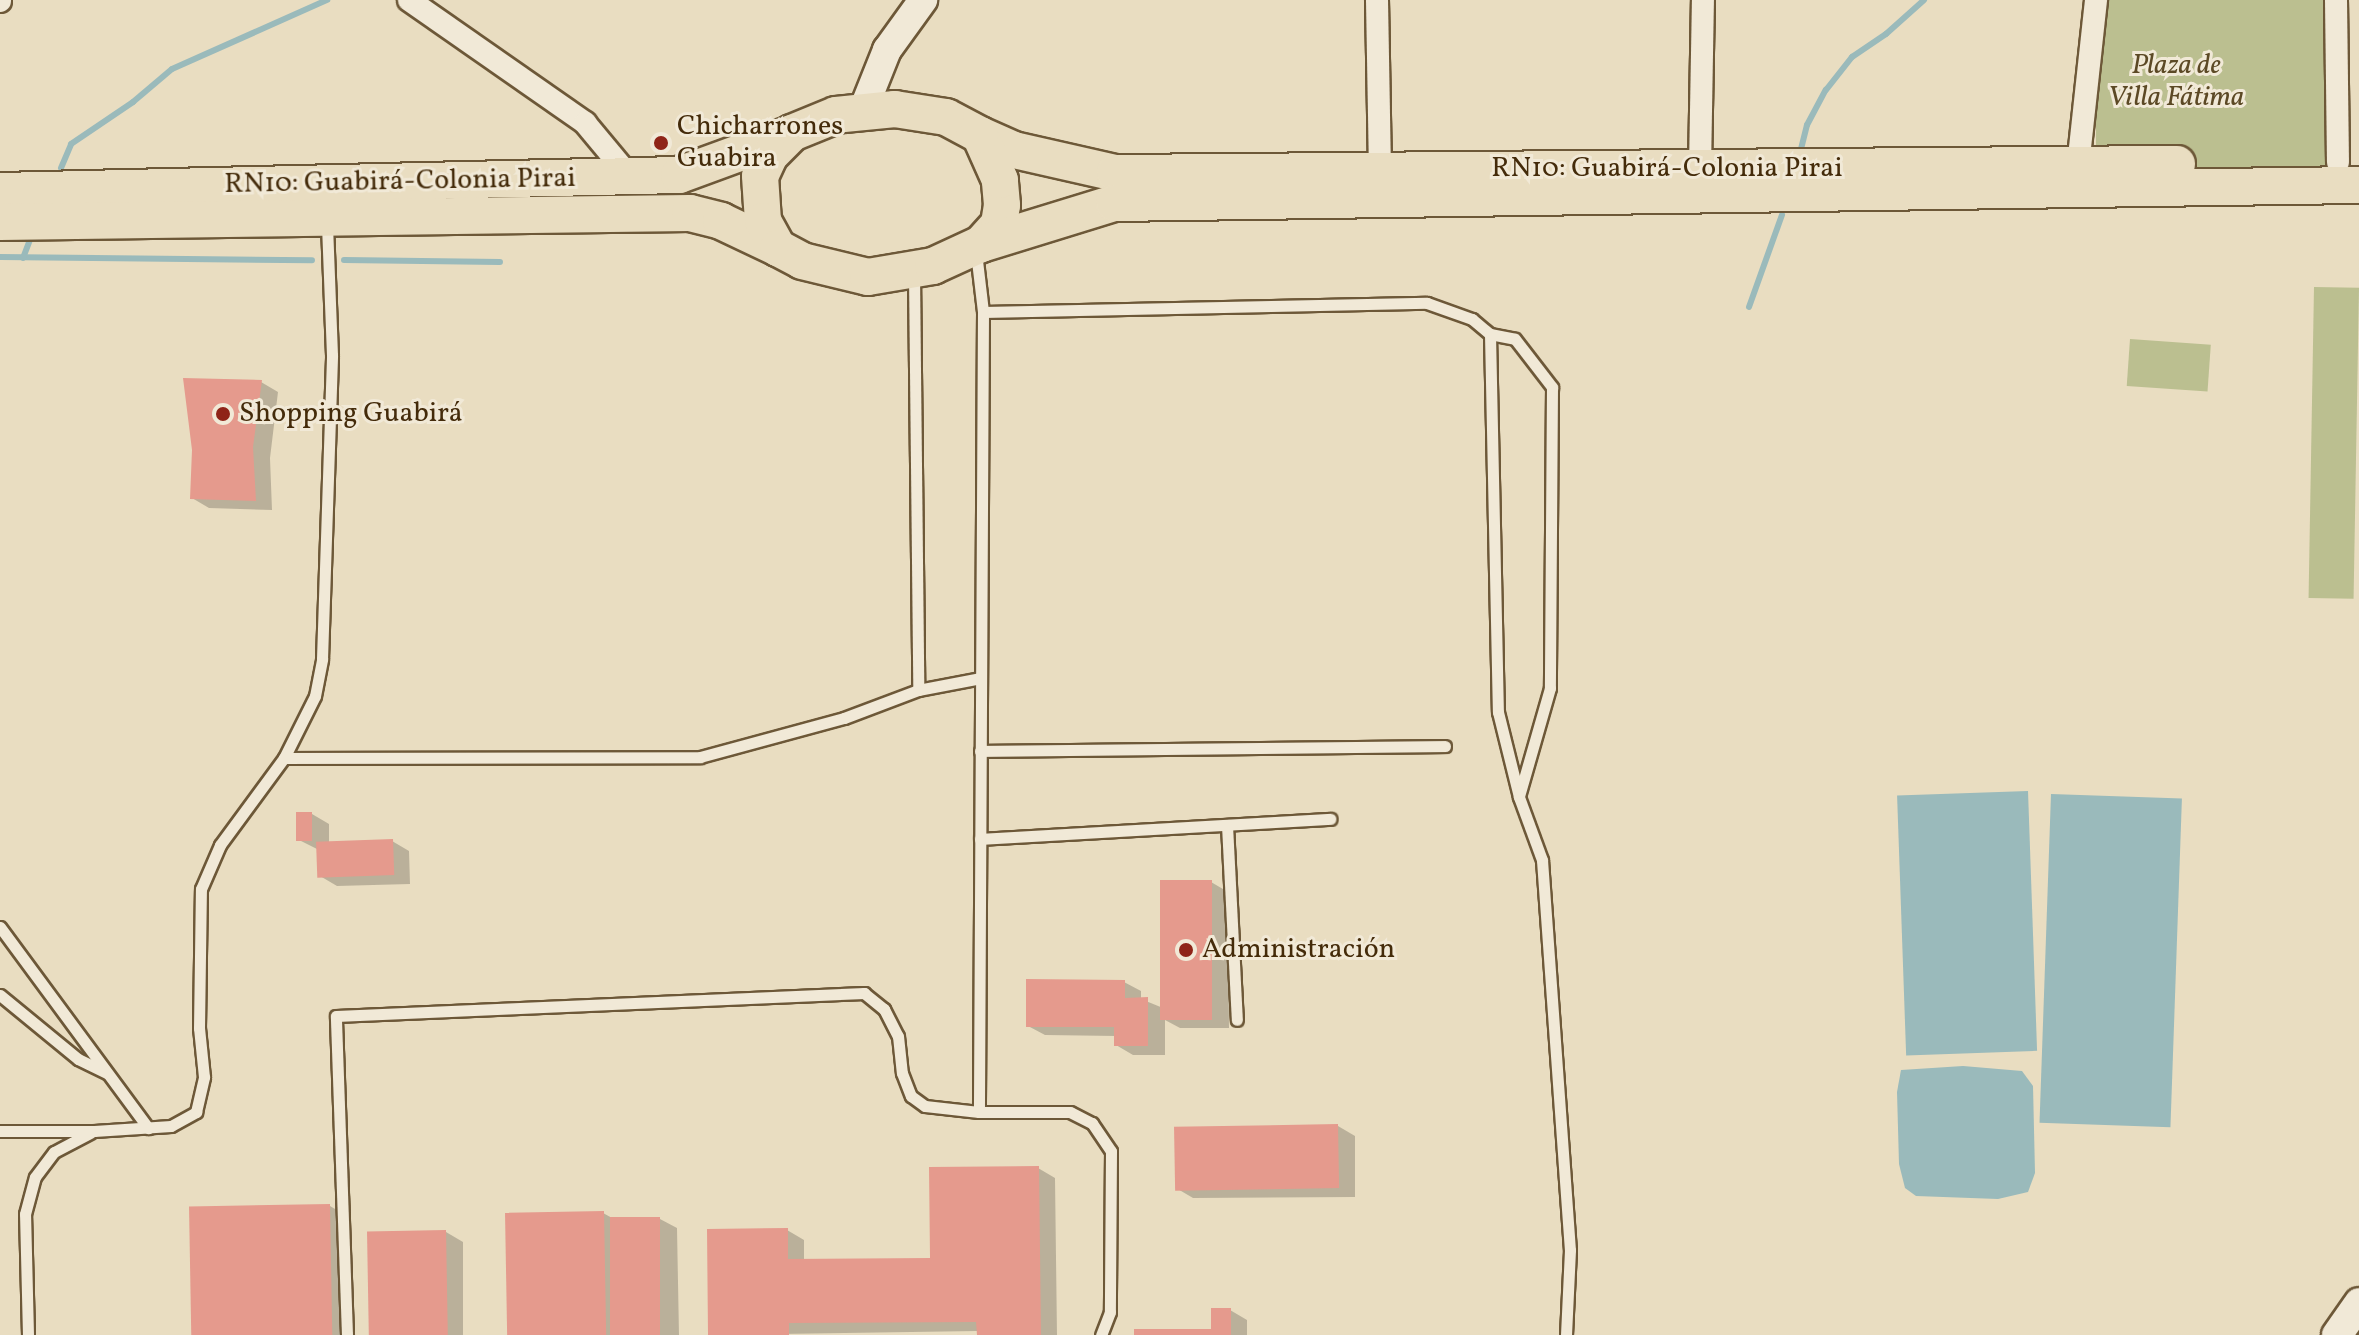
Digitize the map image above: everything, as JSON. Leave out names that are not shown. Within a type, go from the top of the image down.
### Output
[{"type":"highway","points":[[863,110],[922,111],[946,117],[980,135],[1000,180],[1002,205],[999,224],[978,246],[957,258],[914,271],[868,277],[812,264],[778,248],[763,221],[760,176],[770,155],[792,133],[836,115],[863,110]]},
{"type":"highway","name":"RN10: Guabirá-Colonia Pirai","points":[[0,191],[679,175],[792,133]]},
{"type":"highway","name":"RN10: Guabirá-Colonia Pirai","points":[[980,135],[1014,150],[1115,173],[2078,166],[2352,169]]},
{"type":"highway","name":"RN10: Guabirá-Colonia Pirai","points":[[978,246],[1114,203],[2352,169]]},
{"type":"highway","name":"RN10: Guabirá-Colonia Pirai","points":[[0,222],[690,213],[721,221],[778,248]]},
{"type":"main road","points":[[2337,1335],[2359,1303]]},
{"type":"street","points":[[863,110],[887,50],[923,0]]},
{"type":"street","points":[[1377,0],[1380,172]]},
{"type":"street","points":[[1700,168],[1703,0]]},
{"type":"street","points":[[2078,166],[2096,0]]},
{"type":"street","points":[[2336,0],[2352,169]]},
{"type":"street","points":[[415,2],[585,123],[630,177]]},
{"type":"lane","points":[[0,1131],[148,1128],[182,1123],[196,1112],[204,1077],[199,1028],[201,889],[220,845],[284,758],[315,696],[322,659],[332,355],[327,219]]},
{"type":"lane","points":[[978,246],[983,312],[979,1112]]},
{"type":"lane","points":[[914,271],[918,690]]},
{"type":"lane","points":[[983,312],[1427,303],[1472,319],[1490,334],[1515,339],[1552,387],[1550,688],[1519,797]]},
{"type":"lane","points":[[1490,334],[1498,712],[1519,797],[1542,860],[1570,1250],[1566,1335]]},
{"type":"lane","points":[[284,758],[700,757],[844,718],[918,690],[981,678]]},
{"type":"lane","points":[[980,751],[1445,746]]},
{"type":"lane","points":[[980,839],[1330,819]]},
{"type":"lane","points":[[1227,825],[1237,1020]]},
{"type":"lane","points":[[0,927],[148,1128]]},
{"type":"lane","points":[[347,1335],[336,1016],[864,993],[884,1009],[898,1036],[902,1073],[911,1096],[925,1106],[979,1112],[1070,1112],[1092,1123],[1111,1151],[1110,1312],[1101,1335]]},
{"type":"lane","points":[[0,995],[78,1059],[108,1073]]},
{"type":"lane","points":[[28,1335],[25,1214],[35,1177],[54,1152],[94,1131]]},
{"type":"green space","name":"Plaza de Villa Fátima","points":[[2096,0],[2336,0],[2336,167],[2096,167]]},
{"type":"green space","points":[[2314,287],[2359,288],[2354,599],[2309,598]]},
{"type":"green space","points":[[2130,339],[2211,345],[2208,392],[2127,386]]},
{"type":"water","points":[[2028,791],[2037,1051],[1906,1055],[1897,796]]},
{"type":"water","points":[[2051,794],[2182,799],[2170,1127],[2040,1123]]},
{"type":"water","points":[[1963,1066],[2022,1071],[2033,1086],[2035,1173],[2028,1192],[1998,1199],[1916,1196],[1905,1188],[1899,1164],[1897,1092],[1901,1070]]},
{"type":"building","name":"Shopping Guabirá","points":[[183,378],[262,380],[253,447],[256,501],[190,499],[192,450]]},
{"type":"building","points":[[296,812],[312,812],[312,841],[296,841]]},
{"type":"building","points":[[393,839],[394,875],[317,878],[316,842]]},
{"type":"building","name":"Administración","points":[[1160,880],[1212,880],[1212,1020],[1160,1020]]},
{"type":"building","points":[[1026,979],[1125,980],[1125,998],[1148,997],[1148,1046],[1114,1046],[1114,1027],[1026,1027]]},
{"type":"building","points":[[1338,1124],[1339,1188],[1175,1191],[1174,1127]]},
{"type":"building","points":[[1039,1166],[1041,1335],[977,1335],[976,1322],[789,1323],[789,1335],[708,1335],[707,1229],[788,1228],[788,1259],[930,1258],[929,1167]]},
{"type":"building","points":[[330,1204],[332,1335],[191,1335],[189,1206]]},
{"type":"building","points":[[604,1211],[606,1335],[507,1335],[505,1213]]},
{"type":"building","points":[[610,1217],[660,1217],[660,1335],[610,1335]]},
{"type":"building","points":[[446,1230],[448,1335],[369,1335],[367,1231]]},
{"type":"building","points":[[1211,1308],[1231,1308],[1231,1335],[1134,1335],[1134,1329],[1211,1329]]},
{"type":"waterway","points":[[61,168],[71,144],[133,102],[172,69],[327,0]]},
{"type":"waterway","points":[[1801,149],[1807,125],[1826,90],[1852,57],[1886,34],[1924,0]]},
{"type":"waterway","points":[[1749,307],[1782,215]]},
{"type":"waterway","points":[[23,258],[32,235]]},
{"type":"waterway","points":[[0,257],[312,260]]},
{"type":"waterway","points":[[344,260],[500,262]]},
{"type":"place","name":"Chicharrones Guabira","points":[[661,143]]},
{"type":"place","name":"Shopping Guabirá","points":[[223,414]]},
{"type":"place","name":"Administración","points":[[1186,950]]}]
